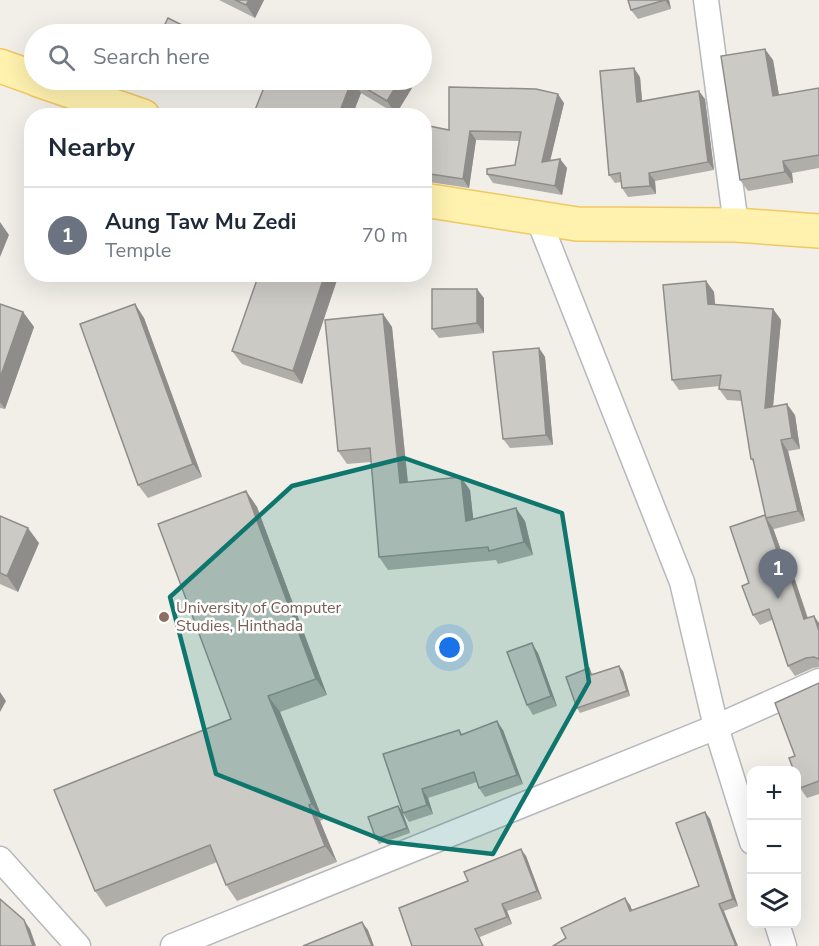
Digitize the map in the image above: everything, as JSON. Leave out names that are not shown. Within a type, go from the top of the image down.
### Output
[{"type":"main road","points":[[0,66],[24,75]]},
{"type":"main road","points":[[68,90],[120,108]]},
{"type":"main road","points":[[432,201],[577,224],[736,225],[819,231]]},
{"type":"street","points":[[706,0],[736,225]]},
{"type":"street","points":[[538,218],[682,582],[716,727],[747,826]]},
{"type":"street","points":[[173,946],[716,727],[819,681]]},
{"type":"street","points":[[0,859],[78,946]]},
{"type":"street","points":[[778,928],[784,946]]},
{"type":"highlighted area","points":[[404,458],[562,513],[589,682],[493,854],[388,842],[216,774],[170,597],[292,486]]},
{"type":"building","points":[[235,0],[249,0],[246,5]]},
{"type":"building","points":[[628,0],[665,0],[631,10]]},
{"type":"building","points":[[168,18],[180,24],[165,24]]},
{"type":"building","points":[[765,49],[773,96],[819,88],[819,155],[783,161],[785,172],[740,180],[721,56]]},
{"type":"building","points":[[634,68],[637,102],[699,91],[708,162],[649,173],[650,186],[622,188],[620,173],[609,175],[600,71]]},
{"type":"building","points":[[449,87],[536,89],[558,94],[542,162],[560,159],[555,186],[487,174],[487,169],[515,165],[521,132],[470,131],[463,179],[432,174],[432,127],[449,130]]},
{"type":"building","points":[[263,90],[348,90],[341,108],[256,108]]},
{"type":"building","points":[[369,90],[394,90],[387,101]]},
{"type":"building","points":[[706,281],[708,304],[773,309],[765,408],[787,404],[792,438],[781,440],[798,511],[766,518],[753,459],[751,459],[740,391],[719,389],[721,375],[672,380],[663,285]]},
{"type":"building","points":[[256,282],[322,282],[293,371],[232,351]]},
{"type":"building","points":[[432,289],[477,289],[477,323],[432,329]]},
{"type":"building","points":[[0,304],[23,312],[0,378]]},
{"type":"building","points":[[135,304],[193,464],[138,485],[80,324]]},
{"type":"building","points":[[383,314],[400,483],[461,477],[466,521],[516,508],[524,542],[489,551],[488,547],[379,557],[370,448],[338,451],[325,320]]},
{"type":"building","points":[[539,348],[546,435],[503,439],[493,352]]},
{"type":"building","points":[[246,491],[316,679],[268,696],[312,804],[309,805],[325,846],[226,885],[210,845],[95,891],[54,790],[231,719],[158,524]]},
{"type":"building","points":[[765,515],[784,571],[788,570],[804,619],[814,616],[819,631],[819,659],[806,658],[788,666],[769,609],[753,615],[742,586],[749,583],[730,527]]},
{"type":"building","points":[[0,516],[28,528],[7,576],[0,573]]},
{"type":"building","points":[[532,643],[551,696],[527,705],[507,652]]},
{"type":"building","points":[[619,666],[627,691],[577,708],[566,677],[589,668],[591,675]]},
{"type":"building","points":[[819,683],[819,781],[801,788],[801,766],[792,766],[789,758],[795,756],[775,703]]},
{"type":"building","points":[[497,721],[517,775],[479,788],[474,772],[422,789],[427,805],[403,813],[383,754],[459,730],[461,735]]},
{"type":"building","points":[[398,806],[407,828],[376,839],[368,817]]},
{"type":"building","points":[[705,812],[733,899],[719,904],[736,946],[553,946],[566,938],[561,928],[625,898],[630,911],[699,886],[676,823]]},
{"type":"building","points":[[521,849],[537,891],[502,904],[507,917],[475,929],[483,946],[412,946],[399,908],[468,881],[464,872]]},
{"type":"building","points":[[0,899],[24,920],[33,946],[0,946]]},
{"type":"building","points":[[362,922],[372,946],[303,946]]},
{"type":"place","name":"Aung Taw Mu Zedi","points":[[778,599]]},
{"type":"place","name":"University of Computer Studies, Hinthada","points":[[164,617]]}]
